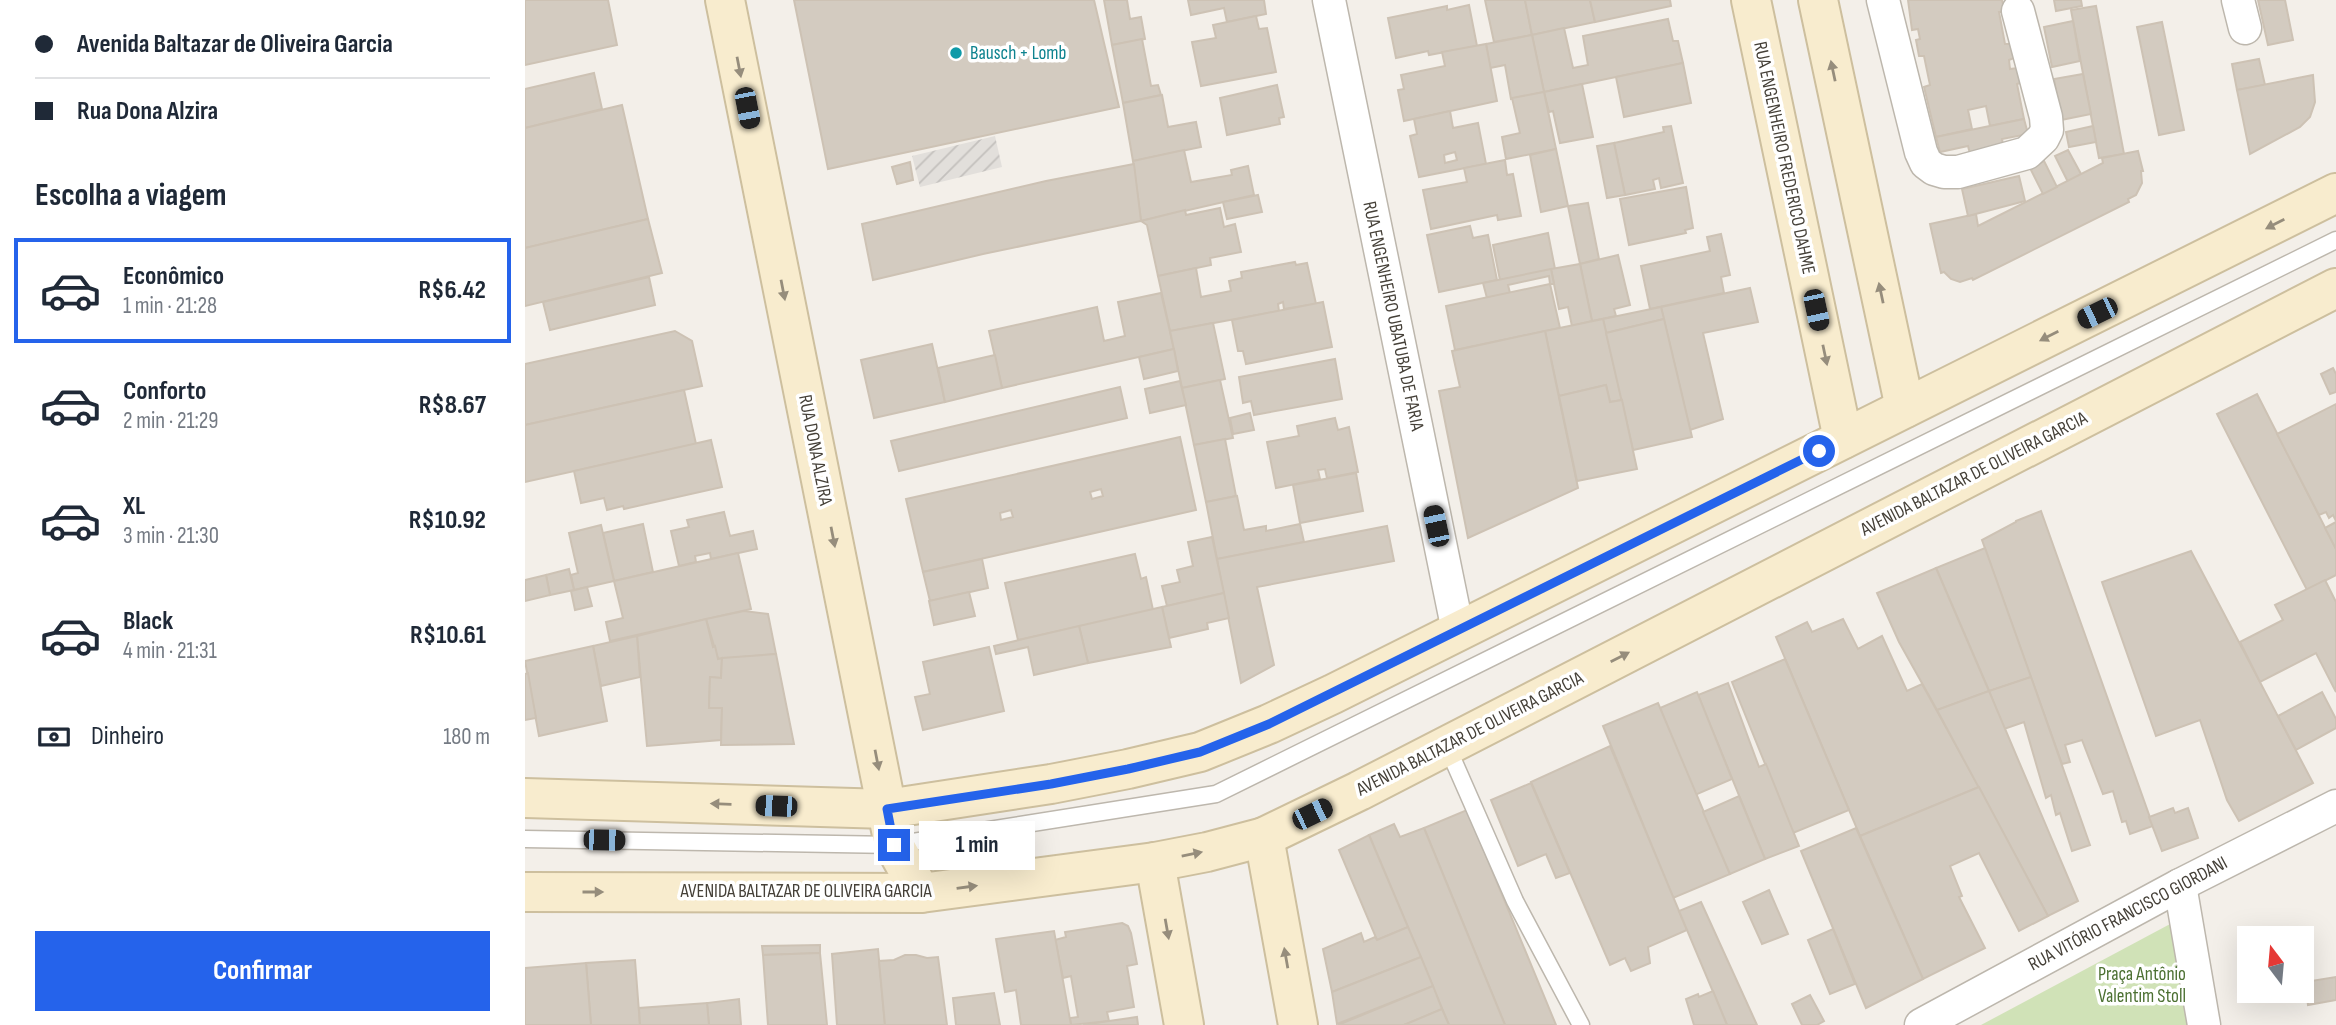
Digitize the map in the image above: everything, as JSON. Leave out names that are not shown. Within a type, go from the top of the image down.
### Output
[{"type":"main road","name":"RUA DONA ALZIRA","points":[[726,0],[890,827],[921,893]]},
{"type":"main road","name":"RUA ENGENHEIRO FREDERICO DAHME","points":[[1751,0],[1843,439]]},
{"type":"main road","points":[[1818,0],[1905,408]]},
{"type":"main road","points":[[525,798],[890,827],[1051,784],[1200,752],[1269,724],[1458,631],[2336,193]]},
{"type":"main road","name":"AVENIDA BALTAZAR DE OLIVEIRA GARCIA","points":[[525,892],[921,893],[1155,862],[1207,852],[1264,836],[1359,791],[2336,288]]},
{"type":"main road","points":[[1264,836],[1298,1025]]},
{"type":"main road","points":[[1155,862],[1184,1025]]},
{"type":"street","name":"RUA ENGENHEIRO UBATUBA DE FARIA","points":[[1329,0],[1458,631]]},
{"type":"street","points":[[1884,0],[1921,152],[1926,163],[1944,173],[1958,173],[2027,153],[2043,138],[2047,130],[2046,117],[2018,11]]},
{"type":"street","name":"RUA VITÓRIO FRANCISCO GIORDANI","points":[[1921,1025],[2180,885],[2336,806]]},
{"type":"street","points":[[2180,885],[2204,1025]]},
{"type":"lane","points":[[525,839],[890,827],[1216,794],[2336,240]]},
{"type":"lane","points":[[1447,746],[1515,901],[1581,1025]]},
{"type":"shaded area","points":[[995,136],[1002,167],[920,187],[912,156]]},
{"type":"green space","name":"Praça Antônio Valentim Stoll","points":[[2172,923],[2190,1025],[1981,1025]]},
{"type":"building","points":[[525,0],[608,0],[617,45],[525,65]]},
{"type":"building","name":"Bausch + Lomb","points":[[794,0],[1094,0],[1119,107],[828,169]]},
{"type":"building","points":[[1104,0],[1127,0],[1130,19],[1141,17],[1145,39],[1112,45]]},
{"type":"building","points":[[1188,0],[1264,0],[1266,14],[1227,22],[1224,8],[1191,15]]},
{"type":"building","points":[[1485,0],[1525,0],[1532,35],[1494,42]]},
{"type":"building","points":[[1525,0],[1590,0],[1595,22],[1532,35]]},
{"type":"building","points":[[1590,0],[1670,0],[1671,6],[1595,22]]},
{"type":"building","points":[[1908,0],[2002,0],[2005,12],[1999,12],[2005,44],[2011,44],[2014,58],[2009,60],[2010,69],[2017,68],[2020,83],[2017,84],[2024,119],[1990,126],[1986,106],[1968,110],[1972,129],[1936,137],[1924,87],[1930,85],[1924,56],[1919,56],[1916,40],[1920,39],[1918,29],[1912,30]]},
{"type":"building","points":[[2054,0],[2081,0],[2082,6],[2056,11]]},
{"type":"building","points":[[2258,0],[2285,0],[2293,40],[2268,45]]},
{"type":"building","points":[[1469,5],[1477,46],[1429,55],[1428,51],[1396,58],[1388,18],[1447,6],[1447,10]]},
{"type":"building","points":[[2096,6],[2124,154],[2099,158],[2071,10]]},
{"type":"building","points":[[1256,16],[1259,29],[1267,28],[1276,72],[1201,86],[1192,42],[1216,38],[1213,25]]},
{"type":"building","points":[[1668,19],[1673,41],[1678,41],[1683,63],[1544,92],[1532,35],[1564,28],[1573,68],[1588,65],[1583,36]]},
{"type":"building","points":[[2073,21],[2080,61],[2052,67],[2044,27]]},
{"type":"building","points":[[2162,22],[2184,130],[2159,135],[2137,27]]},
{"type":"building","points":[[1532,35],[1544,92],[1511,99],[1505,65],[1490,68],[1486,44]]},
{"type":"building","points":[[1142,39],[1151,86],[1158,85],[1161,95],[1123,103],[1112,45]]},
{"type":"building","points":[[1486,44],[1497,101],[1404,121],[1398,90],[1404,89],[1401,75],[1445,66],[1442,52]]},
{"type":"building","points":[[2259,59],[2265,85],[2237,90],[2232,64]]},
{"type":"building","points":[[1683,63],[1691,103],[1624,117],[1616,77]]},
{"type":"building","points":[[594,73],[602,109],[525,128],[525,89]]},
{"type":"building","points":[[2083,74],[2091,114],[2061,120],[2054,79]]},
{"type":"building","points":[[2313,75],[2315,102],[2310,117],[2300,127],[2250,154],[2237,90]]},
{"type":"building","points":[[1582,84],[1593,137],[1560,143],[1553,111],[1549,112],[1544,92]]},
{"type":"building","points":[[1277,85],[1284,117],[1279,118],[1280,124],[1227,135],[1220,98]]},
{"type":"building","points":[[1544,92],[1556,149],[1506,159],[1502,137],[1520,133],[1512,98]]},
{"type":"building","points":[[1162,95],[1168,127],[1196,122],[1201,147],[1133,161],[1123,103]]},
{"type":"building","points":[[622,105],[648,219],[525,248],[525,128]]},
{"type":"building","points":[[1450,111],[1453,128],[1478,123],[1486,164],[1419,177],[1410,136],[1417,134],[1414,119]],"holes":[[[1455,152],[1457,160],[1445,163],[1444,155]]]},
{"type":"building","points":[[2024,119],[2028,134],[2002,139],[2004,151],[1971,158],[1968,146],[1940,152],[1936,137]]},
{"type":"building","points":[[1671,126],[1683,183],[1661,188],[1659,178],[1653,180],[1655,189],[1625,195],[1614,143],[1664,132],[1663,127]]},
{"type":"building","points":[[2093,126],[2096,142],[2069,147],[2066,132]]},
{"type":"building","points":[[1614,143],[1625,195],[1607,198],[1597,146]]},
{"type":"building","points":[[1556,149],[1568,206],[1541,212],[1530,155]]},
{"type":"building","points":[[1184,150],[1191,182],[1232,175],[1231,170],[1248,166],[1254,195],[1141,221],[1133,161]]},
{"type":"building","points":[[2068,150],[2081,174],[2068,182],[2055,156]]},
{"type":"building","points":[[2138,151],[2143,171],[2142,183],[2136,195],[2128,199],[2129,202],[1973,280],[1972,278],[1960,282],[1951,279],[1944,272],[1941,273],[1930,224],[1976,214],[1978,226],[2103,163],[2102,158]]},
{"type":"building","points":[[1505,160],[1507,175],[1513,174],[1521,216],[1498,220],[1497,215],[1431,229],[1423,190],[1467,182],[1464,168]]},
{"type":"building","points":[[2044,161],[2057,187],[2043,194],[2030,168]]},
{"type":"building","points":[[910,162],[913,180],[897,184],[892,167]]},
{"type":"building","points":[[1134,164],[1141,221],[873,280],[862,224],[1046,181]]},
{"type":"building","points":[[2019,176],[2025,201],[1968,216],[1962,189]]},
{"type":"building","points":[[1686,187],[1693,228],[1685,230],[1686,233],[1629,245],[1620,199]]},
{"type":"building","points":[[1258,195],[1262,212],[1227,219],[1223,202]]},
{"type":"building","points":[[1588,203],[1599,259],[1580,264],[1568,206]]},
{"type":"building","points":[[1220,208],[1224,227],[1235,224],[1241,252],[1210,258],[1211,265],[1158,276],[1147,225],[1141,221],[1185,210],[1186,215]]},
{"type":"building","points":[[648,219],[662,273],[525,306],[525,248]]},
{"type":"building","points":[[1470,226],[1473,238],[1488,235],[1497,280],[1439,292],[1427,235]]},
{"type":"building","points":[[1548,233],[1555,269],[1500,280],[1493,245]]},
{"type":"building","points":[[1721,234],[1730,275],[1721,277],[1724,293],[1650,309],[1641,266],[1710,251],[1707,237]]},
{"type":"building","points":[[1618,255],[1630,305],[1614,309],[1616,316],[1592,321],[1580,264]]},
{"type":"building","points":[[1295,262],[1296,265],[1307,263],[1316,304],[1284,309],[1283,302],[1278,304],[1279,311],[1170,331],[1158,276],[1196,268],[1201,297],[1231,291],[1229,281],[1242,278],[1241,272]]},
{"type":"building","points":[[1580,264],[1592,321],[1572,326],[1568,307],[1559,309],[1551,269]]},
{"type":"building","points":[[1551,269],[1554,284],[1550,284],[1549,276],[1508,285],[1510,293],[1487,298],[1483,283]]},
{"type":"building","points":[[649,277],[655,305],[550,330],[543,302]]},
{"type":"building","points":[[1550,284],[1560,328],[1455,350],[1446,306]]},
{"type":"building","points":[[1750,288],[1758,322],[1703,333],[1723,419],[1690,430],[1661,307]]},
{"type":"building","points":[[1161,293],[1174,349],[1002,388],[989,331],[1097,307],[1104,341],[1125,336],[1118,302]]},
{"type":"building","points":[[1323,302],[1332,347],[1246,364],[1243,351],[1238,351],[1232,320]]},
{"type":"building","points":[[1661,307],[1664,319],[1606,333],[1603,319]]},
{"type":"building","points":[[1603,319],[1622,400],[1610,402],[1606,385],[1559,396],[1545,331]]},
{"type":"building","points":[[1664,319],[1692,437],[1633,450],[1606,333]]},
{"type":"building","points":[[1213,323],[1225,379],[1182,388],[1170,331]]},
{"type":"building","points":[[675,331],[692,341],[702,386],[525,425],[525,364]]},
{"type":"building","points":[[1545,331],[1578,488],[1468,538],[1439,391],[1460,387],[1452,351]]},
{"type":"building","points":[[932,344],[945,402],[874,418],[861,360]]},
{"type":"building","points":[[1174,349],[1178,371],[1144,379],[1139,357]]},
{"type":"building","points":[[995,355],[1002,388],[945,402],[938,368]]},
{"type":"building","points":[[1335,359],[1342,399],[1254,415],[1251,401],[1243,403],[1239,377]]},
{"type":"building","points":[[2333,368],[2336,374],[2336,392],[2330,394],[2321,374]]},
{"type":"building","points":[[1220,380],[1233,438],[1194,445],[1182,388]]},
{"type":"building","points":[[1180,381],[1186,405],[1150,413],[1145,389]]},
{"type":"building","points":[[1606,385],[1610,402],[1622,400],[1637,469],[1577,481],[1559,396]]},
{"type":"building","points":[[1120,387],[1127,418],[899,471],[891,441]]},
{"type":"building","points":[[684,390],[696,444],[525,482],[525,425]]},
{"type":"building","points":[[2257,394],[2336,549],[2336,575],[2307,590],[2217,414]]},
{"type":"building","points":[[2336,404],[2336,521],[2333,515],[2329,518],[2326,512],[2319,515],[2277,434]]},
{"type":"building","points":[[1250,413],[1254,430],[1233,434],[1230,418]]},
{"type":"building","points":[[1335,418],[1338,430],[1349,427],[1358,472],[1327,478],[1325,469],[1318,470],[1320,479],[1276,488],[1267,442],[1299,436],[1297,426]]},
{"type":"building","points":[[1180,437],[1196,510],[923,572],[906,499]],"holes":[[[1101,489],[1103,496],[1092,499],[1090,492]],[[1011,510],[1013,517],[1001,520],[1000,513]]]},
{"type":"building","points":[[1225,439],[1236,496],[1206,502],[1194,445]]},
{"type":"building","points":[[711,440],[722,487],[624,509],[623,506],[607,510],[604,498],[581,503],[574,471]]},
{"type":"building","points":[[1356,473],[1363,511],[1300,523],[1293,485]]},
{"type":"building","points":[[1237,496],[1244,530],[1266,526],[1266,531],[1300,524],[1304,542],[1217,559],[1206,502]]},
{"type":"building","points":[[2041,511],[2153,826],[2130,834],[2126,821],[2122,822],[2113,791],[2103,794],[2082,740],[2065,745],[2070,762],[2062,764],[1982,540]]},
{"type":"building","points":[[724,512],[730,536],[753,531],[757,549],[711,559],[710,553],[695,556],[696,562],[679,566],[671,531],[689,527],[687,520]]},
{"type":"building","points":[[2336,522],[2336,549],[2325,528]]},
{"type":"building","points":[[643,524],[653,572],[614,581],[603,533]]},
{"type":"building","points":[[601,525],[614,581],[574,590],[571,575],[578,573],[569,533]]},
{"type":"building","points":[[1387,526],[1394,561],[1257,587],[1274,665],[1241,683],[1217,559]]},
{"type":"building","points":[[1212,537],[1224,593],[1167,606],[1162,586],[1180,582],[1177,570],[1193,566],[1188,542]]},
{"type":"building","points":[[1985,548],[2031,677],[1989,691],[1936,568]]},
{"type":"building","points":[[2191,551],[2313,783],[2239,821],[2227,800],[2200,720],[2156,736],[2102,582]]},
{"type":"building","points":[[738,553],[751,609],[610,641],[606,622],[623,618],[614,581]]},
{"type":"building","points":[[1135,554],[1141,579],[1146,577],[1153,610],[1018,640],[1005,583]]},
{"type":"building","points":[[982,559],[988,588],[930,601],[923,572]]},
{"type":"building","points":[[1936,568],[1989,691],[1937,710],[1899,642],[1877,593]]},
{"type":"building","points":[[569,569],[574,590],[550,595],[546,575]]},
{"type":"building","points":[[546,575],[550,595],[525,601],[525,580]]},
{"type":"building","points":[[2325,580],[2336,602],[2336,692],[2316,653],[2260,682],[2240,642],[2283,620],[2275,605]]},
{"type":"building","points":[[587,587],[592,606],[575,610],[571,591]]},
{"type":"building","points":[[969,592],[975,616],[934,625],[929,601]]},
{"type":"building","points":[[1224,593],[1229,618],[1207,623],[1208,629],[1169,638],[1162,607]]},
{"type":"building","points":[[1162,607],[1171,647],[1088,663],[1079,626]]},
{"type":"building","points":[[744,611],[768,614],[776,654],[718,659],[706,619]]},
{"type":"building","points":[[706,619],[713,647],[715,646],[718,659],[722,658],[721,678],[710,677],[709,708],[722,708],[721,740],[647,746],[637,636]]},
{"type":"building","points":[[1843,619],[1858,649],[1882,636],[1907,691],[1922,684],[1979,787],[1860,836],[1776,637],[1807,622],[1812,632]]},
{"type":"building","points":[[1079,626],[1088,663],[1034,675],[1028,647],[996,654],[994,646]]},
{"type":"building","points":[[637,636],[640,677],[601,686],[593,646]]},
{"type":"building","points":[[593,646],[607,721],[539,736],[525,661]]},
{"type":"building","points":[[989,647],[1004,711],[923,730],[915,697],[930,694],[923,662]]},
{"type":"building","points":[[776,654],[794,744],[721,745],[722,708],[709,708],[710,677],[721,678],[722,658]]},
{"type":"building","points":[[1785,659],[1849,810],[1793,833],[1732,682]]},
{"type":"building","points":[[528,673],[536,718],[525,720],[525,674]]},
{"type":"building","points":[[2031,677],[2090,845],[2072,851],[2060,813],[2056,815],[2051,795],[2046,798],[2024,722],[2004,729],[1989,691]]},
{"type":"building","points":[[1728,683],[1759,767],[1766,764],[1799,846],[1765,859],[1698,695]]},
{"type":"building","points":[[1989,691],[2078,901],[2048,916],[1937,710]]},
{"type":"building","points":[[1697,692],[1732,779],[1695,795],[1660,708]]},
{"type":"building","points":[[2322,692],[2336,719],[2336,728],[2296,750],[2278,716]]},
{"type":"building","points":[[1658,703],[1730,874],[1673,898],[1603,726]]},
{"type":"building","points":[[1610,746],[1687,930],[1648,947],[1650,963],[1631,971],[1625,958],[1610,965],[1531,782]]},
{"type":"building","points":[[1531,783],[1570,873],[1556,878],[1546,854],[1518,866],[1491,800]]},
{"type":"building","points":[[1979,787],[2048,916],[2019,931],[1979,853],[1950,866],[1962,896],[1959,897],[1985,948],[1923,979],[1860,836]]},
{"type":"building","points":[[1739,796],[1765,859],[1730,874],[1703,812]]},
{"type":"building","points":[[2173,808],[2175,813],[2188,808],[2198,838],[2162,851],[2149,817]]},
{"type":"building","points":[[1467,810],[1556,1025],[1505,1025],[1424,828]]},
{"type":"building","points":[[1394,824],[1400,837],[1424,828],[1505,1025],[1449,1025],[1369,835]]},
{"type":"building","points":[[1856,828],[1923,979],[1866,1008],[1801,851]]},
{"type":"building","points":[[1369,835],[1408,927],[1377,940],[1339,850]]},
{"type":"building","points":[[1769,890],[1788,934],[1762,944],[1743,902]]},
{"type":"building","points":[[1701,902],[1757,1025],[1727,1025],[1679,911]]},
{"type":"building","points":[[1122,923],[1128,926],[1131,933],[1137,964],[1127,966],[1134,1007],[1107,1012],[1109,1021],[1071,1025],[1070,1018],[1078,1017],[1071,976],[1063,978],[1055,940],[1066,937],[1065,932]]},
{"type":"building","points":[[1408,927],[1421,957],[1332,992],[1323,949],[1361,933],[1364,942],[1375,937],[1377,940]]},
{"type":"building","points":[[1833,929],[1855,984],[1830,994],[1808,940]]},
{"type":"building","points":[[1054,931],[1071,1025],[1021,1025],[1016,990],[1005,992],[996,939]]},
{"type":"building","points":[[820,945],[820,953],[763,955],[762,946]]},
{"type":"building","points":[[878,949],[885,1025],[837,1025],[832,954]]},
{"type":"building","points":[[820,953],[827,1025],[768,1025],[763,955]]},
{"type":"building","points":[[905,955],[938,957],[947,1025],[885,1025],[879,961],[894,960]]},
{"type":"building","points":[[1421,957],[1433,986],[1337,1024],[1332,992]]},
{"type":"building","points":[[635,960],[640,1025],[591,1025],[586,963]]},
{"type":"building","points":[[586,963],[591,1025],[525,1025],[525,968]]},
{"type":"building","points":[[2336,977],[2336,1000],[2308,1005],[2314,1003],[2314,981]]},
{"type":"building","points":[[1433,986],[1442,1009],[1404,1025],[1338,1025]]},
{"type":"building","points":[[1713,991],[1727,1025],[1694,1025],[1686,999]]},
{"type":"building","points":[[994,993],[1000,1025],[956,1025],[953,998]]},
{"type":"building","points":[[1810,995],[1824,1021],[1817,1025],[1802,1025],[1792,1004]]},
{"type":"building","points":[[739,999],[741,1025],[709,1025],[707,1003]]},
{"type":"building","points":[[707,1003],[709,1025],[640,1025],[639,1008]]},
{"type":"building","points":[[1442,1009],[1449,1025],[1404,1025]]},
{"type":"building","points":[[1137,1017],[1138,1025],[1083,1025],[1109,1021]]},
{"type":"place","name":"Bausch + Lomb","points":[[956,53]]},
{"type":"route","points":[[894,845],[887,809],[1051,784],[1200,752],[1333,694],[1819,451]]}]
